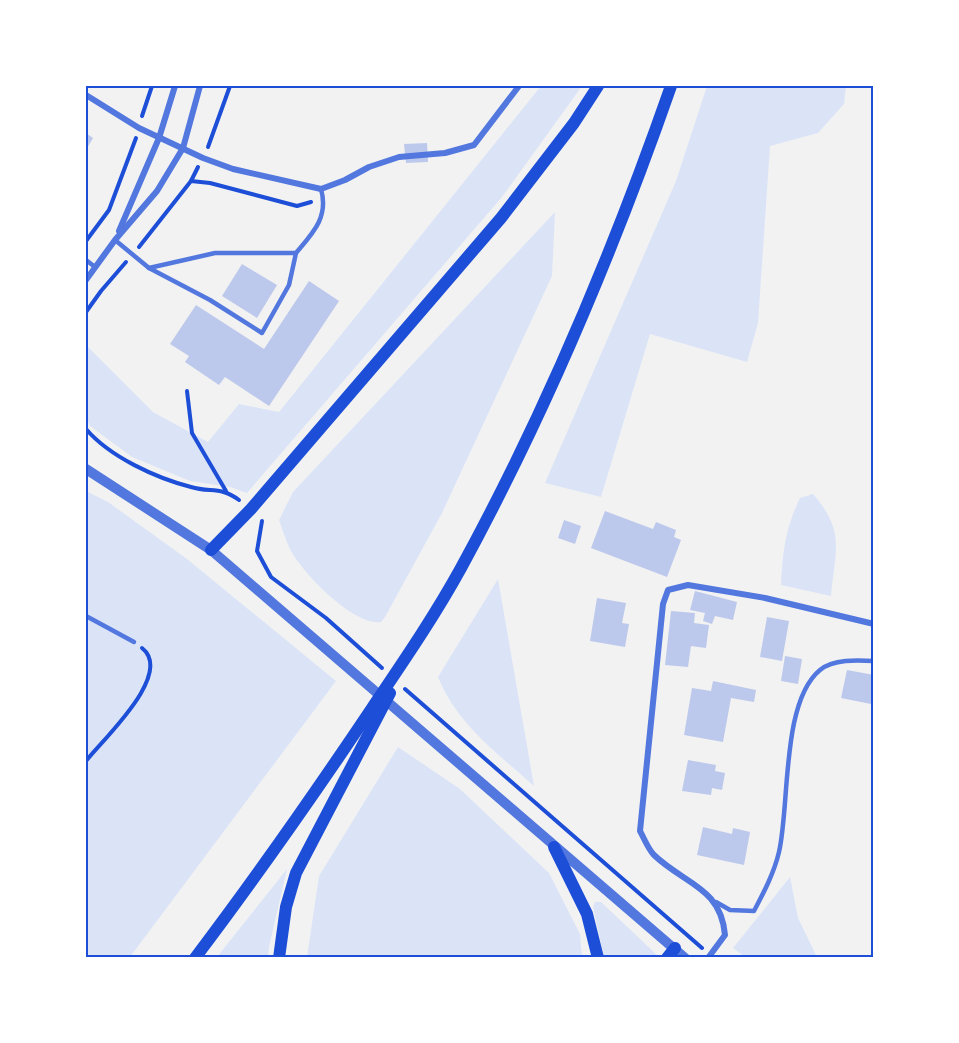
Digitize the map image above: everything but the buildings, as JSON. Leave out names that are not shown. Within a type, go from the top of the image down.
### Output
[{"type":"main road","points":[[211,550],[251,509],[501,218],[574,123],[598,86]]},
{"type":"main road","points":[[195,957],[280,842],[417,641],[460,570],[535,425],[611,248],[671,86]]},
{"type":"main road","points":[[279,957],[286,907],[296,873],[417,641]]},
{"type":"main road","points":[[554,847],[587,914],[598,957]]},
{"type":"street","points":[[115,240],[159,138],[175,86]]},
{"type":"street","points":[[86,280],[115,240],[157,191],[183,148],[200,86]]},
{"type":"street","points":[[86,95],[139,128],[203,158],[233,168],[321,189],[345,180],[369,167],[399,157],[445,153],[474,145],[519,86]]},
{"type":"street","points":[[86,471],[211,550],[270,598],[554,847],[671,953],[685,957]]},
{"type":"street","points":[[709,956],[725,935],[723,919],[716,902],[653,854],[640,831],[663,604],[668,590],[688,585],[765,598],[873,624]]},
{"type":"lane","points":[[115,240],[150,268],[210,300],[262,333],[289,285],[296,253],[318,227],[324,199],[321,189]]},
{"type":"lane","points":[[150,268],[215,253],[296,253]]},
{"type":"lane","points":[[86,260],[95,267]]},
{"type":"lane","points":[[86,616],[134,642]]},
{"type":"lane","points":[[716,902],[730,910],[754,911],[767,887],[779,851],[785,781],[798,707],[811,678],[822,667],[837,663],[873,661]]},
{"type":"path","points":[[86,241],[109,210],[130,160],[152,86]]},
{"type":"path","points":[[86,312],[100,291],[133,255],[190,181],[203,158],[230,86]]},
{"type":"path","points":[[190,181],[210,183],[297,206],[324,199]]},
{"type":"path","points":[[187,391],[192,433],[227,492]]},
{"type":"path","points":[[86,429],[113,452],[146,470],[193,488],[214,488],[227,492],[251,509],[262,521],[257,551],[271,576],[326,618]]},
{"type":"path","points":[[86,761],[132,708],[148,680],[150,663],[147,652],[134,642]]},
{"type":"path","points":[[454,732],[709,956]]},
{"type":"shaded area","points":[[541,86],[582,86],[502,197],[247,493],[230,487],[190,481],[132,457],[90,426],[86,418],[86,345],[153,412],[208,442],[239,404],[279,412]]},
{"type":"shaded area","points":[[707,86],[846,86],[844,104],[818,133],[770,146],[758,323],[747,362],[650,334],[601,497],[545,483],[676,181]]},
{"type":"shaded area","points":[[555,212],[552,276],[442,513],[381,622],[369,621],[356,615],[329,595],[304,569],[289,547],[279,520],[293,492]]},
{"type":"shaded area","points":[[86,491],[108,502],[187,559],[336,681],[130,957],[86,957]]},
{"type":"shaded area","points":[[813,494],[830,520],[836,542],[831,596],[781,585],[784,551],[791,520],[800,498]]},
{"type":"shaded area","points":[[498,579],[534,786],[479,737],[456,709],[438,677]]},
{"type":"shaded area","points":[[398,747],[460,789],[549,873],[580,934],[582,957],[307,957],[319,876]]},
{"type":"shaded area","points":[[287,869],[268,957],[217,957]]},
{"type":"shaded area","points":[[790,877],[798,918],[817,957],[745,957],[733,948]]},
{"type":"shaded area","points":[[595,902],[601,902],[657,955],[655,957],[604,957],[593,907]]}]
